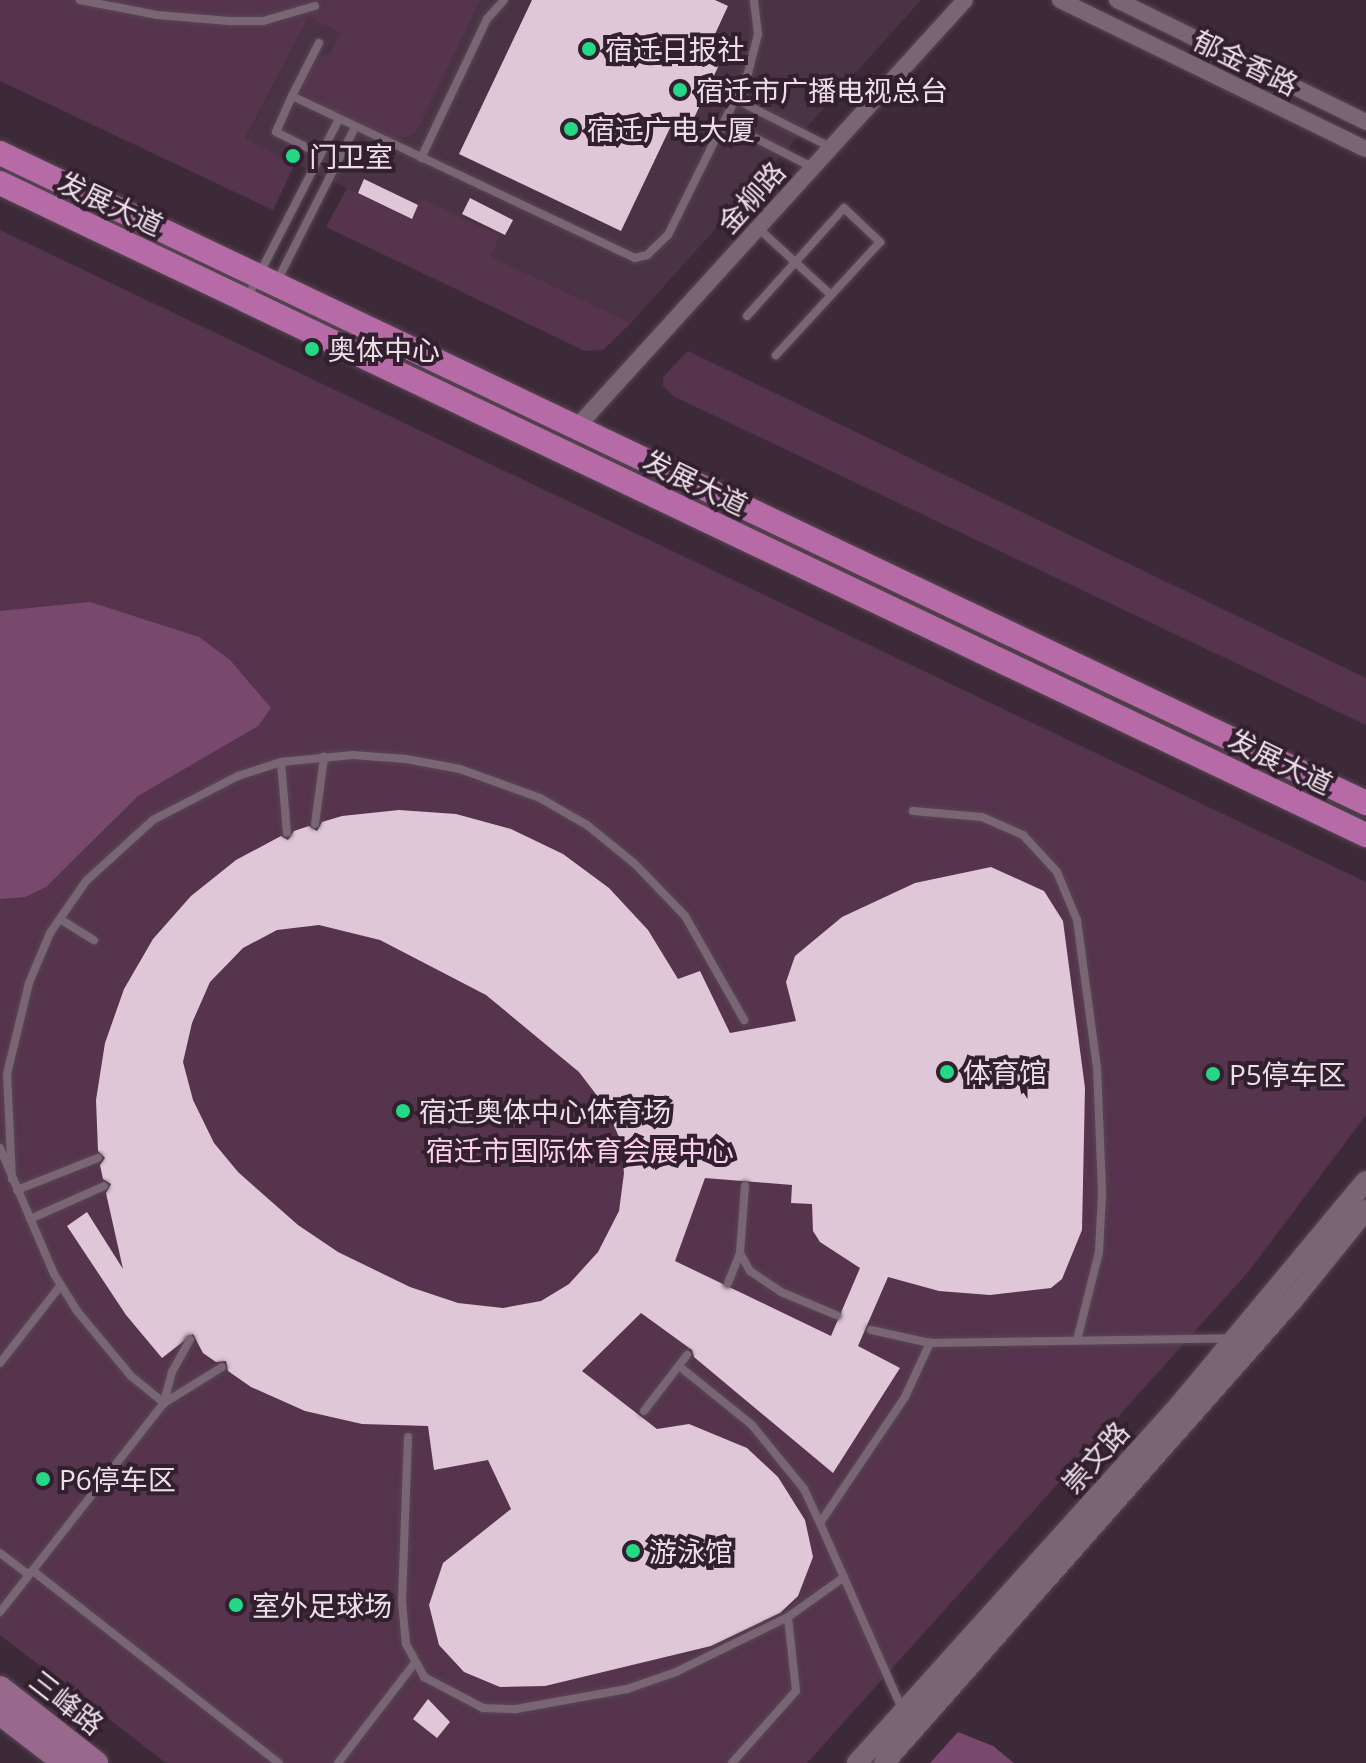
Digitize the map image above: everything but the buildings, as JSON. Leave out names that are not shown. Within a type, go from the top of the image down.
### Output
[{"type":"main road","name":"发展大道","points":[[0,153],[1366,803]]},
{"type":"main road","name":"发展大道","points":[[0,183],[1366,835]]},
{"type":"main road","name":"三峰路","points":[[0,1688],[96,1763]]},
{"type":"main road","name":"三峰路","points":[[0,1713],[65,1763]]},
{"type":"street","name":"金柳路","points":[[576,428],[965,0]]},
{"type":"street","name":"郁金香路","points":[[1060,0],[1366,149]]},
{"type":"street","name":"郁金香路","points":[[1117,0],[1366,122]]},
{"type":"street","name":"崇文路","points":[[857,1763],[1237,1338],[1366,1181]]},
{"type":"street","name":"崇文路","points":[[884,1763],[1274,1323],[1366,1210]]},
{"type":"lane","points":[[80,0],[157,15],[229,21],[263,21],[315,6]]},
{"type":"lane","points":[[421,158],[487,19],[504,0]]},
{"type":"lane","points":[[292,96],[635,258],[647,255],[668,235],[735,99],[754,56],[754,0]]},
{"type":"lane","points":[[319,43],[276,132],[320,154]]},
{"type":"lane","points":[[735,99],[831,147]]},
{"type":"lane","points":[[254,304],[320,154],[339,119]]},
{"type":"lane","points":[[724,122],[813,167]]},
{"type":"lane","points":[[254,304],[355,127]]},
{"type":"lane","points":[[747,316],[844,208],[880,242],[776,355]]},
{"type":"lane","points":[[758,228],[831,295]]},
{"type":"lane","points":[[315,824],[324,757]]},
{"type":"lane","points":[[12,1179],[5,1110],[13,1037],[29,983],[60,919],[106,860],[153,820],[238,776],[281,762],[324,757],[406,759],[460,769],[527,793],[587,825],[635,864],[685,916],[744,1020]]},
{"type":"lane","points":[[281,762],[287,833]]},
{"type":"lane","points":[[913,811],[982,817],[1023,835],[1057,872],[1077,920],[1097,1067],[1102,1194],[1098,1261],[1077,1340]]},
{"type":"lane","points":[[60,919],[94,940]]},
{"type":"lane","points":[[0,1148],[61,1285],[131,1376],[164,1403]]},
{"type":"lane","points":[[17,1190],[98,1158]]},
{"type":"lane","points":[[30,1219],[104,1186]]},
{"type":"lane","points":[[728,1283],[740,1253],[745,1186]]},
{"type":"lane","points":[[740,1253],[760,1280],[836,1315]]},
{"type":"lane","points":[[0,1363],[61,1285]]},
{"type":"lane","points":[[871,1330],[930,1343],[1237,1338]]},
{"type":"lane","points":[[164,1403],[172,1372],[190,1340]]},
{"type":"lane","points":[[820,1523],[890,1422],[930,1343]]},
{"type":"lane","points":[[644,1411],[687,1355]]},
{"type":"lane","points":[[679,1366],[752,1425],[804,1489],[903,1712]]},
{"type":"lane","points":[[0,1612],[164,1403],[222,1367]]},
{"type":"lane","points":[[408,1437],[402,1602],[406,1644],[414,1664],[424,1677],[462,1700],[483,1708],[516,1709],[627,1689],[676,1672],[788,1617],[844,1577]]},
{"type":"lane","points":[[0,1553],[31,1573],[279,1763]]},
{"type":"lane","points":[[732,1763],[796,1691],[788,1617]]},
{"type":"lane","points":[[338,1763],[414,1664]]},
{"type":"shaded area","points":[[318,0],[921,0],[631,323],[245,140]]},
{"type":"shaded area","points":[[90,602],[199,637],[230,660],[271,708],[258,726],[138,796],[46,887],[25,897],[0,899],[0,611]]},
{"type":"shaded area","points":[[958,1732],[993,1746],[1014,1763],[930,1763]]},
{"type":"green space","points":[[0,0],[480,0],[416,132],[398,141],[303,96],[301,87],[317,56],[329,55],[341,33],[309,17],[245,139],[295,164],[273,210],[0,81]]},
{"type":"green space","points":[[347,188],[411,219],[421,198],[500,236],[490,256],[631,323],[603,350],[585,351],[326,227]]},
{"type":"green space","name":"宿迁市国际体育会展中心","points":[[0,230],[1366,882],[1366,1115],[1249,1271],[807,1763],[166,1763],[0,1635]]},
{"type":"green space","points":[[688,351],[1366,678],[1366,725],[673,396],[663,386],[663,377]]},
{"type":"place","name":"宿迁日报社","points":[[589,49]]},
{"type":"place","name":"宿迁市广播电视总台","points":[[680,90]]},
{"type":"place","name":"宿迁广电大厦","points":[[571,129]]},
{"type":"place","name":"门卫室","points":[[293,156]]},
{"type":"place","name":"奥体中心","points":[[312,349]]},
{"type":"place","name":"体育馆","points":[[947,1072]]},
{"type":"place","name":"P5停车区","points":[[1213,1074]]},
{"type":"place","name":"宿迁奥体中心体育场","points":[[403,1111]]},
{"type":"place","name":"P6停车区","points":[[43,1479]]},
{"type":"place","name":"游泳馆","points":[[633,1551]]},
{"type":"place","name":"室外足球场","points":[[236,1605]]}]
